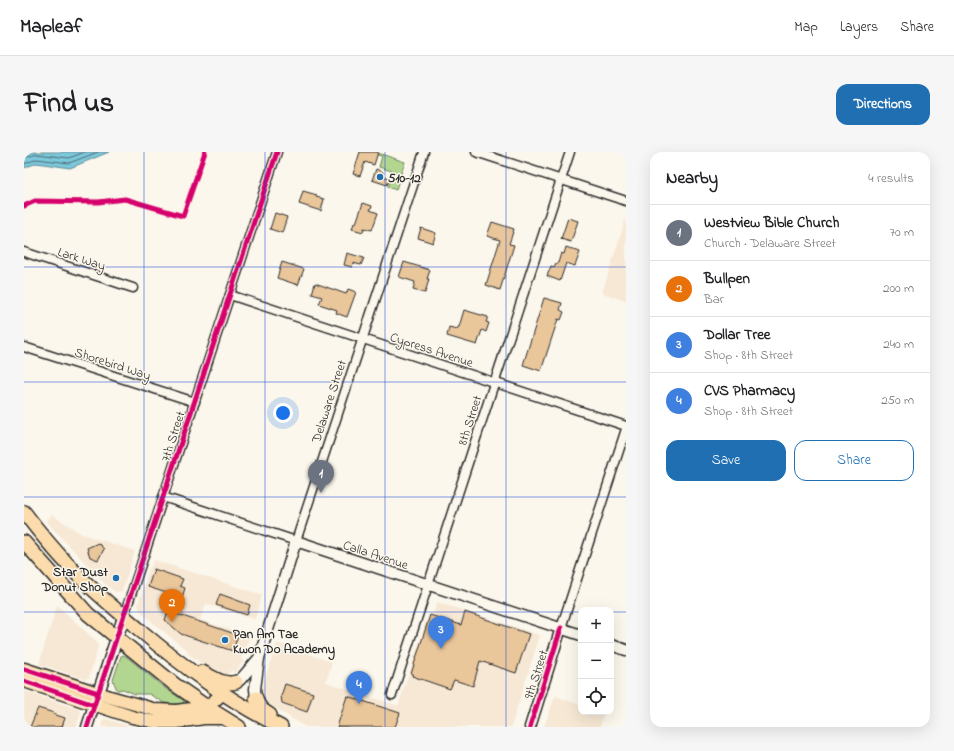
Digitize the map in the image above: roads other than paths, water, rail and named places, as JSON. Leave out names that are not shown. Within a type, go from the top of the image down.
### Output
[{"type":"highway","points":[[24,512],[73,570],[104,600],[183,665],[222,694],[281,727]]},
{"type":"highway","points":[[24,542],[88,614],[174,684],[234,724]]},
{"type":"highway","points":[[183,665],[195,668],[221,682],[230,684],[236,682]]},
{"type":"highway","points":[[256,698],[257,705],[261,710],[285,727]]},
{"type":"main road","name":"7th Street","points":[[96,699],[124,616]]},
{"type":"main road","points":[[27,676],[96,699],[132,717],[156,722],[177,722],[204,718],[234,724]]},
{"type":"main road","points":[[96,699],[133,704],[156,710],[176,711],[207,707],[222,694]]},
{"type":"street","name":"7th Street","points":[[124,616],[277,152]]},
{"type":"street","name":"Delaware Street","points":[[256,698],[255,689],[259,658],[424,152]]},
{"type":"street","points":[[476,152],[626,201]]},
{"type":"street","name":"8th Street","points":[[392,695],[427,584],[570,152]]},
{"type":"street","name":"Lark Way","points":[[24,252],[133,288]]},
{"type":"street","name":"Cypress Avenue","points":[[230,296],[626,426]]},
{"type":"street","name":"Shorebird Way","points":[[24,347],[195,402]]},
{"type":"street","name":"9th Street","points":[[530,727],[626,429]]},
{"type":"street","name":"Calla Avenue","points":[[163,497],[578,634]]},
{"type":"street","points":[[614,646],[626,650]]},
{"type":"street","name":"Delaware Street","points":[[236,682],[240,680],[259,658]]},
{"type":"street","name":"7th Street","points":[[87,727],[96,699]]},
{"type":"water","points":[[24,152],[109,152],[70,168],[37,163],[24,168]]},
{"type":"place","name":"510-12","points":[[380,177]]},
{"type":"place","name":"Westview Bible Church","points":[[321,493]]},
{"type":"place","name":"Star Dust Donut Shop","points":[[116,578]]},
{"type":"place","name":"Bullpen","points":[[172,622]]},
{"type":"place","name":"Pan Am Tae Kwon Do Academy","points":[[225,640]]},
{"type":"place","name":"Dollar Tree","points":[[441,649]]},
{"type":"place","name":"CVS Pharmacy","points":[[359,704]]}]
